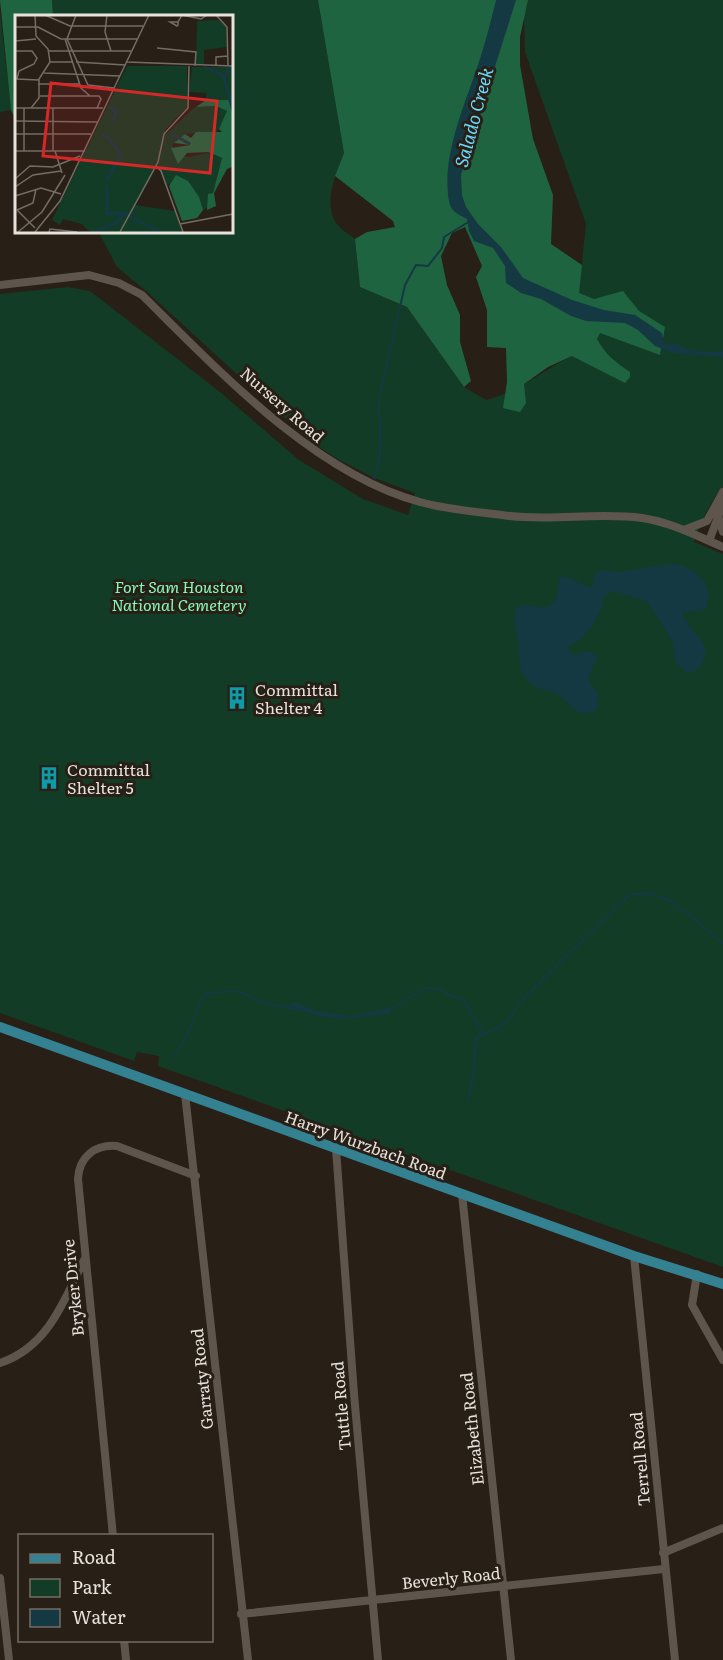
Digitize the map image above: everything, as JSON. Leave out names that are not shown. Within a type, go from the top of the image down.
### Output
[{"type":"main road","name":"Harry Wurzbach Road","points":[[0,1028],[634,1256],[723,1284]]},
{"type":"street","name":"Nursery Road","points":[[0,285],[89,275],[127,286],[142,295],[259,405],[311,450],[353,475],[386,490],[420,502],[457,509],[549,519],[641,518],[684,530],[723,547]]},
{"type":"street","points":[[684,530],[707,521],[723,492]]},
{"type":"street","points":[[709,541],[723,504]]},
{"type":"street","points":[[718,516],[723,532]]},
{"type":"street","name":"Garraty Road","points":[[185,1094],[196,1176],[241,1614],[248,1660]]},
{"type":"street","name":"Bryker Drive","points":[[113,1534],[84,1260],[78,1176],[87,1155],[98,1148],[117,1146],[196,1176]]},
{"type":"street","name":"Tuttle Road","points":[[336,1149],[371,1600],[378,1660]]},
{"type":"street","name":"Elizabeth Road","points":[[462,1194],[511,1660]]},
{"type":"street","name":"Terrell Road","points":[[634,1256],[675,1660]]},
{"type":"street","points":[[0,1363],[14,1358],[36,1343],[51,1325],[84,1260]]},
{"type":"street","points":[[697,1274],[692,1305],[723,1360]]},
{"type":"street","points":[[663,1553],[723,1528]]},
{"type":"street","name":"Beverly Road","points":[[241,1614],[664,1569]]},
{"type":"street","points":[[0,1578],[9,1660]]},
{"type":"street","points":[[124,1642],[126,1660]]},
{"type":"green space","points":[[0,0],[52,0],[53,15],[15,15],[15,119],[11,110]]},
{"type":"green space","name":"Fort Sam Houston National Cemetery","points":[[52,0],[318,0],[344,153],[332,188],[332,215],[336,223],[355,239],[360,287],[407,307],[464,387],[486,400],[520,387],[572,356],[586,224],[525,52],[524,16],[528,0],[723,0],[723,487],[710,505],[694,542],[723,554],[723,1267],[158,1066],[159,1056],[137,1052],[134,1061],[0,1013],[0,294],[68,287],[90,291],[220,392],[299,460],[363,499],[408,515],[415,493],[374,478],[339,460],[310,441],[117,267],[99,232],[232,232],[232,15],[53,15]]},
{"type":"green space","points":[[318,0],[528,0],[520,37],[520,65],[533,139],[553,195],[551,244],[582,265],[579,293],[594,299],[623,291],[639,311],[665,327],[660,355],[600,333],[597,339],[603,349],[630,372],[630,377],[625,383],[572,356],[548,367],[524,384],[526,403],[520,412],[503,408],[507,382],[506,348],[487,347],[487,310],[476,277],[482,266],[465,227],[452,233],[441,256],[447,285],[460,315],[460,342],[471,381],[464,387],[407,307],[360,287],[355,239],[367,232],[395,227],[393,221],[335,176],[344,153]]},
{"type":"green space","points":[[0,11],[11,110],[0,112]]},
{"type":"water","name":"Salado Creek","points":[[496,0],[516,0],[461,175],[462,195],[466,207],[478,224],[501,247],[523,278],[572,300],[604,310],[635,315],[662,333],[664,344],[678,344],[687,349],[700,351],[723,351],[723,357],[674,353],[655,346],[638,330],[625,323],[586,321],[571,316],[541,299],[521,293],[506,283],[505,266],[493,248],[474,241],[467,219],[451,208],[447,183],[452,144],[483,49]]},
{"type":"water","points":[[669,564],[686,567],[694,572],[705,585],[708,593],[705,610],[682,612],[703,644],[705,651],[705,658],[697,669],[688,673],[676,664],[673,642],[647,601],[612,591],[604,596],[597,617],[587,632],[582,638],[570,644],[568,649],[573,655],[590,651],[597,657],[588,679],[599,696],[596,710],[589,713],[579,712],[562,697],[539,688],[526,678],[519,660],[515,619],[517,607],[543,607],[553,603],[562,575],[591,588],[596,572],[601,570],[621,572]]},
{"type":"water","points":[[294,1002],[319,1012],[341,1014],[346,1017],[389,1008],[391,1011],[387,1014],[344,1019],[323,1017],[288,1006]]},
{"type":"waterway","points":[[380,393],[405,285],[416,265],[428,266],[442,248],[444,237],[470,221]]},
{"type":"waterway","points":[[374,478],[380,448],[379,396]]},
{"type":"waterway","points":[[468,1099],[473,1079],[476,1038],[505,1024],[521,1001],[627,897],[640,893],[653,894],[666,899],[691,916],[723,943]]},
{"type":"waterway","points":[[390,1009],[425,988],[438,989],[465,1002],[483,1032]]},
{"type":"waterway","points":[[173,1057],[186,1038],[201,1000],[208,993],[238,991],[265,1003],[316,1013]]},
{"type":"place","name":"Committal Shelter 4","points":[[237,698]]},
{"type":"place","name":"Committal Shelter 5","points":[[49,778]]}]
